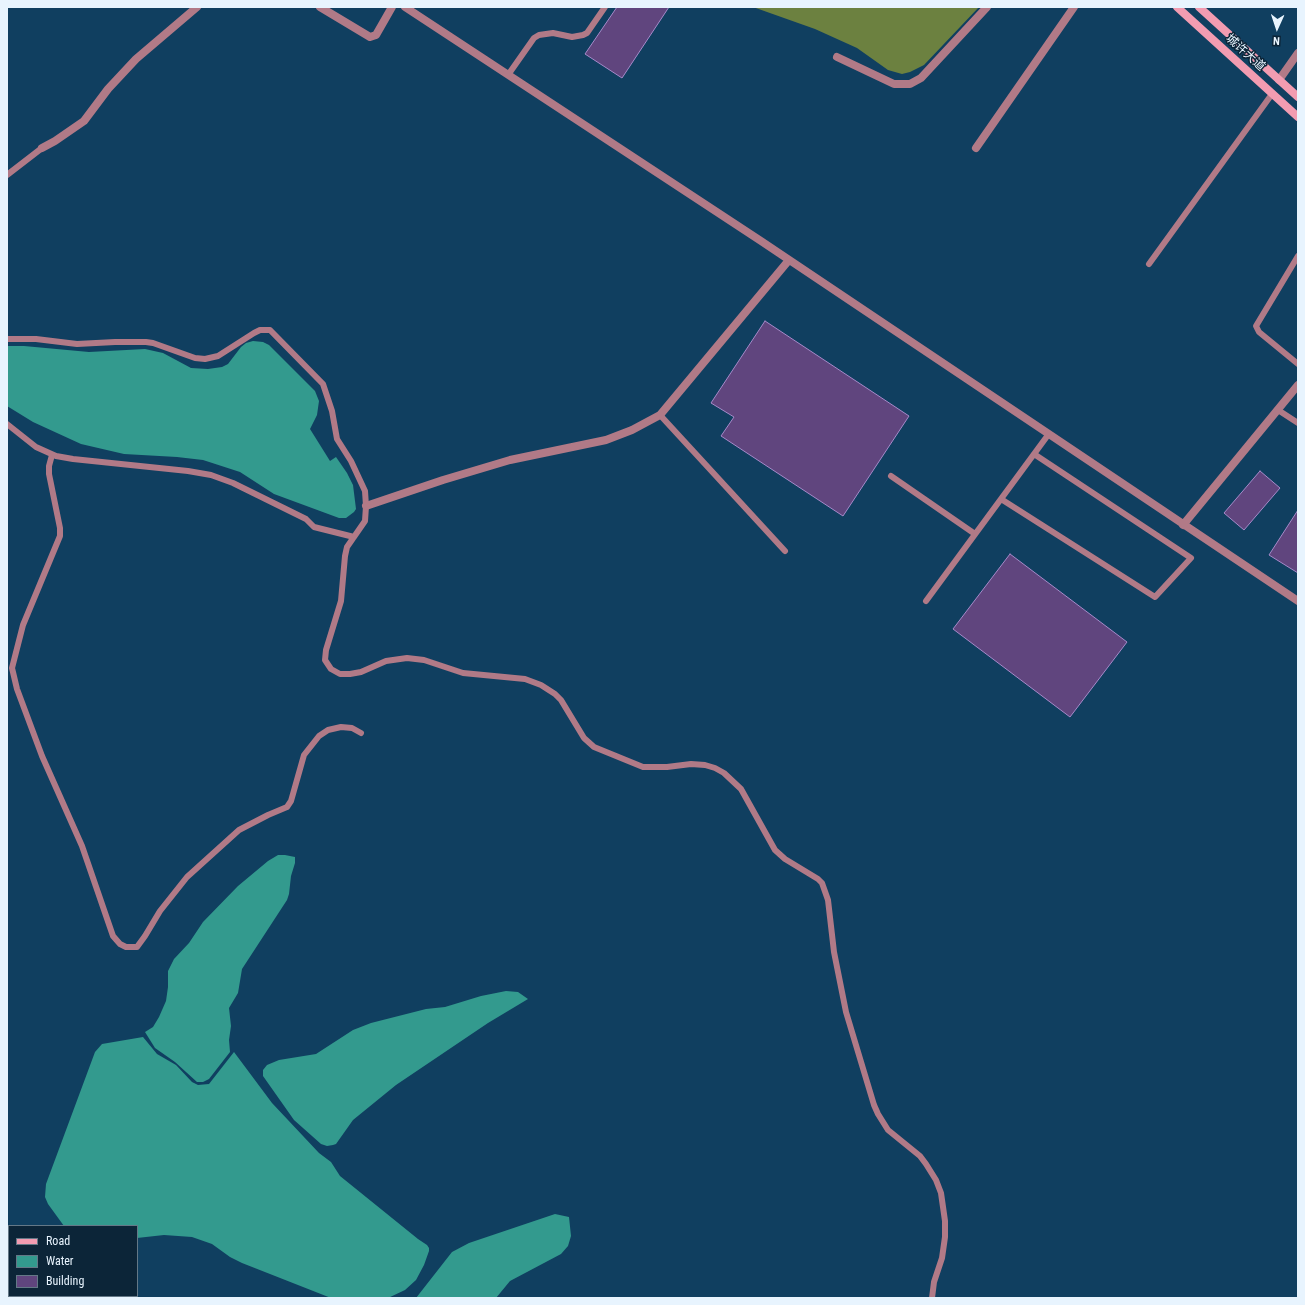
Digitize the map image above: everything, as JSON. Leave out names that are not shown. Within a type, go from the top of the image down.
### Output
[{"type":"main road","name":"城许大道","points":[[1177,7],[1298,117]]},
{"type":"main road","name":"城许大道","points":[[1199,7],[1298,97]]},
{"type":"street","points":[[42,148],[84,122],[108,89],[136,59],[197,7]]},
{"type":"street","points":[[320,7],[370,37],[376,35],[392,7]]},
{"type":"street","points":[[405,7],[789,260],[1048,435],[1298,601]]},
{"type":"street","points":[[837,57],[894,84],[910,84],[921,78],[987,7]]},
{"type":"street","points":[[976,148],[1074,7]]},
{"type":"street","points":[[1279,80],[1298,53]]},
{"type":"street","points":[[366,506],[490,466],[551,451],[606,440],[632,430],[660,415],[789,260]]},
{"type":"street","points":[[1183,525],[1298,385]]},
{"type":"lane","points":[[508,75],[534,38],[539,35],[552,32],[572,37],[583,35],[587,33],[605,7]]},
{"type":"lane","points":[[1150,264],[1272,94]]},
{"type":"lane","points":[[7,175],[42,148]]},
{"type":"lane","points":[[1298,256],[1256,326],[1259,332],[1298,364]]},
{"type":"lane","points":[[7,339],[36,339],[77,344],[146,342],[153,343],[195,358],[206,359],[218,356],[260,330],[270,330],[323,384],[332,412],[337,438],[351,461],[365,491],[365,521],[347,547],[341,601],[326,650],[326,660],[331,669],[340,674],[350,674],[361,672],[386,661],[407,658],[424,660],[463,673],[525,679],[541,685],[561,700],[584,738],[594,747],[643,767],[667,767],[692,764],[705,765],[724,773],[734,782],[745,795],[775,850],[820,881],[825,890],[828,900],[834,952],[846,1012],[876,1110],[888,1130],[920,1156],[936,1180],[941,1193],[945,1221],[945,1237],[942,1258],[934,1282],[932,1298]]},
{"type":"lane","points":[[1278,410],[1298,423]]},
{"type":"lane","points":[[660,415],[785,551]]},
{"type":"lane","points":[[7,424],[36,447],[52,455],[73,459],[188,470],[210,475],[233,483],[306,519],[314,527],[354,537]]},
{"type":"lane","points":[[926,601],[1048,435]]},
{"type":"lane","points":[[1001,499],[1155,597],[1191,558],[1034,454]]},
{"type":"lane","points":[[52,455],[49,474],[60,528],[60,536],[23,625],[12,668],[17,689],[42,756],[82,846],[113,936],[120,944],[126,947],[136,947],[187,876],[239,830],[287,807],[291,801],[304,755],[319,736],[328,730],[341,727],[352,728],[361,733]]},
{"type":"lane","points":[[891,476],[976,534]]},
{"type":"shaded area","points":[[753,7],[979,7],[924,65],[902,74],[888,70],[857,48],[815,29]]},
{"type":"water","points":[[253,341],[263,342],[269,345],[315,391],[319,401],[317,415],[310,429],[330,461],[336,457],[353,485],[356,509],[346,518],[339,518],[274,494],[240,472],[203,460],[124,454],[81,444],[33,422],[7,406],[7,346],[24,346],[89,352],[145,349],[163,353],[191,368],[208,369],[222,367],[228,364],[241,347],[246,343]]},
{"type":"water","points":[[278,855],[295,857],[287,900],[242,969],[238,993],[229,1008],[231,1026],[229,1040],[230,1052],[209,1079],[203,1082],[197,1082],[175,1062],[155,1048],[145,1032],[153,1027],[166,1001],[168,971],[174,959],[189,943],[203,922],[238,886],[268,861]]},
{"type":"water","points":[[506,991],[518,992],[528,999],[488,1023],[396,1085],[353,1120],[336,1144],[327,1146],[321,1144],[294,1120],[263,1076],[263,1070],[267,1065],[279,1060],[316,1054],[353,1030],[371,1023],[426,1009],[445,1007],[481,996]]},
{"type":"water","points":[[143,1037],[157,1054],[176,1065],[192,1082],[198,1085],[209,1084],[234,1052],[272,1103],[319,1153],[331,1162],[340,1176],[427,1245],[429,1251],[416,1280],[405,1290],[388,1298],[331,1298],[242,1263],[230,1257],[212,1244],[192,1237],[164,1235],[138,1238],[138,1225],[63,1225],[48,1204],[45,1197],[46,1184],[95,1052],[102,1044]]},
{"type":"water","points":[[555,1214],[569,1217],[571,1236],[568,1246],[561,1254],[510,1281],[496,1298],[416,1298],[452,1252],[469,1243]]},
{"type":"building","points":[[617,7],[669,7],[622,78],[585,54]]},
{"type":"building","points":[[765,321],[909,416],[843,516],[721,436],[734,417],[711,403]]},
{"type":"building","points":[[1260,471],[1280,488],[1244,530],[1224,513]]},
{"type":"building","points":[[1298,510],[1298,573],[1269,555]]},
{"type":"building","points":[[1010,554],[1127,642],[1070,717],[953,629]]}]
